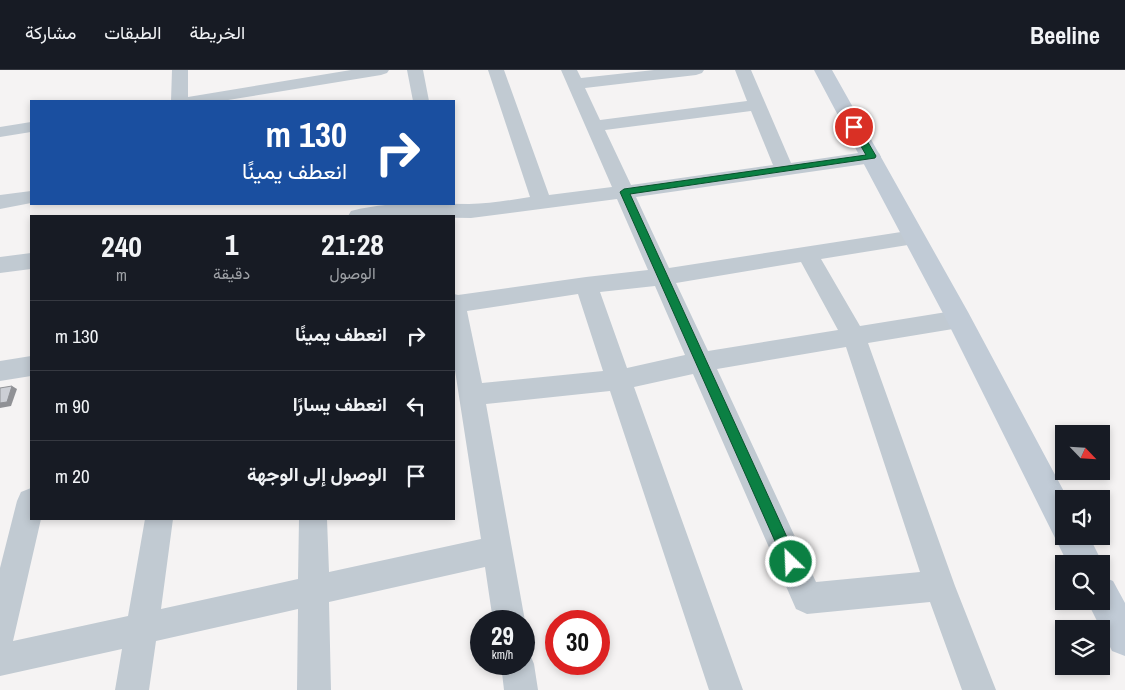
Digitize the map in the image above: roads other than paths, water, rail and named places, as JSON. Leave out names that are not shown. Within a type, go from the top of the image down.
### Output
[{"type":"main road","points":[[823,70],[872,156],[914,238],[959,319],[1055,506]]},
{"type":"main road","points":[[1110,610],[1125,638]]},
{"type":"street","points":[[179,100],[180,70]]},
{"type":"street","points":[[196,100],[256,85],[326,75],[382,70]]},
{"type":"street","points":[[415,70],[421,100]]},
{"type":"street","points":[[496,70],[541,201]]},
{"type":"street","points":[[696,70],[572,77],[807,598],[940,586]]},
{"type":"street","points":[[743,70],[784,169]]},
{"type":"street","points":[[594,126],[758,105]]},
{"type":"street","points":[[0,132],[30,127]]},
{"type":"street","points":[[365,215],[409,209],[471,211],[624,192],[872,156]]},
{"type":"street","points":[[0,202],[30,197]]},
{"type":"street","points":[[455,304],[586,285],[662,277],[914,238]]},
{"type":"street","points":[[807,254],[854,336],[940,586],[979,690]]},
{"type":"street","points":[[0,266],[30,261]]},
{"type":"street","points":[[586,285],[726,690]]},
{"type":"street","points":[[455,309],[472,395],[507,610]]},
{"type":"street","points":[[472,395],[618,380],[701,362],[959,319]]},
{"type":"street","points":[[0,371],[30,366]]},
{"type":"street","points":[[0,632],[30,505]]},
{"type":"street","points":[[132,690],[159,520]]},
{"type":"street","points":[[313,520],[314,690]]},
{"type":"street","points":[[0,660],[498,550]]},
{"type":"street","points":[[519,675],[521,690]]}]
